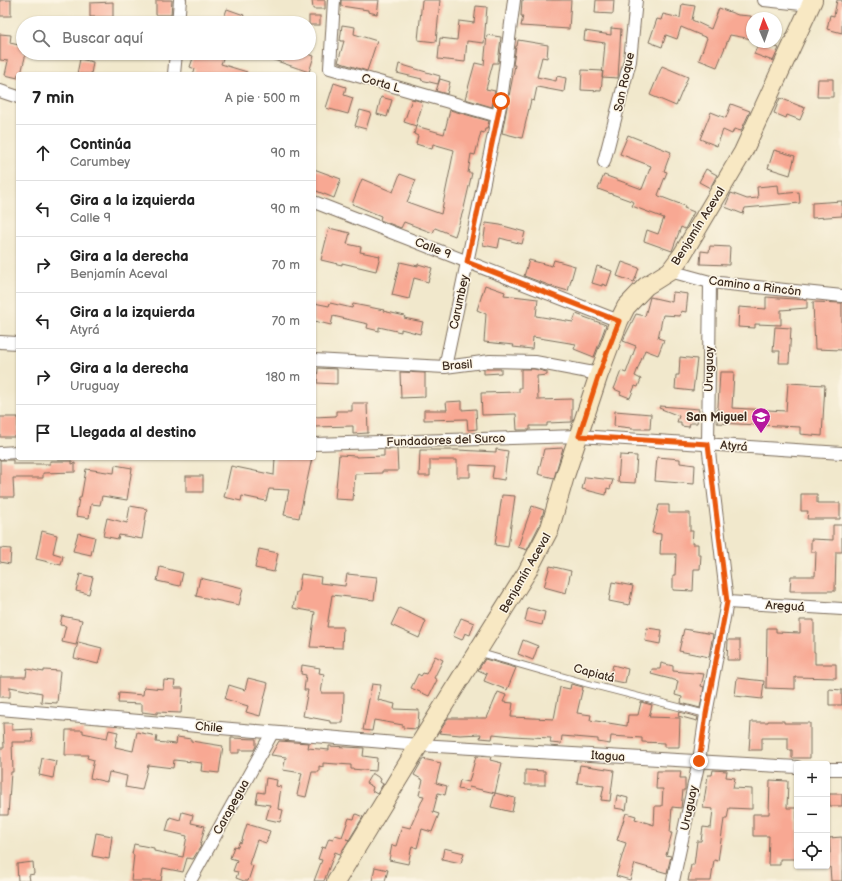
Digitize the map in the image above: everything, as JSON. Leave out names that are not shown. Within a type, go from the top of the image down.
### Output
[{"type":"street","points":[[179,16],[180,0]]},
{"type":"street","name":"Corta L","points":[[334,0],[330,68],[498,116]]},
{"type":"street","name":"Carumbey","points":[[445,367],[501,101],[514,0]]},
{"type":"street","name":"San Roque","points":[[604,162],[630,61],[636,0]]},
{"type":"street","points":[[764,0],[812,2]]},
{"type":"street","name":"Benjamín Aceval","points":[[336,881],[418,745],[527,572],[550,528],[565,476],[599,374],[619,321],[626,307],[646,286],[670,271],[682,255],[743,152],[812,2]]},
{"type":"street","points":[[174,72],[175,60]]},
{"type":"street","points":[[0,91],[16,96]]},
{"type":"street","name":"Calle 9","points":[[316,203],[619,321]]},
{"type":"street","name":"Camino a Rincón","points":[[670,271],[710,282],[842,296]]},
{"type":"street","name":"Uruguay","points":[[673,881],[699,761],[706,714],[727,602],[708,444],[710,282]]},
{"type":"street","points":[[0,342],[16,343]]},
{"type":"street","name":"Brasil","points":[[316,360],[445,367],[490,361],[536,362],[599,374]]},
{"type":"street","name":"Atyrá","points":[[579,436],[842,453]]},
{"type":"street","name":"Fundadores del Surco","points":[[316,444],[579,436]]},
{"type":"street","points":[[0,453],[16,452]]},
{"type":"street","name":"Areguá","points":[[727,602],[842,609]]},
{"type":"street","name":"Chile","points":[[0,710],[418,745]]},
{"type":"street","name":"Carapegua","points":[[190,881],[272,733]]},
{"type":"street","name":"Itagua","points":[[418,745],[794,767]]},
{"type":"street","points":[[830,768],[842,769]]},
{"type":"lane","name":"Capiatá","points":[[477,652],[706,714]]},
{"type":"building","points":[[0,0],[11,0],[11,16],[0,16]]},
{"type":"building","points":[[156,0],[172,0],[171,15],[156,15]]},
{"type":"building","points":[[312,0],[325,0],[325,9],[313,9]]},
{"type":"building","points":[[341,0],[379,0],[377,14],[368,12],[368,10],[341,6]]},
{"type":"building","points":[[422,0],[440,0],[436,42],[418,40]]},
{"type":"building","points":[[522,0],[571,0],[569,29],[521,26],[523,16],[521,16]]},
{"type":"building","points":[[596,0],[614,0],[613,14],[595,13]]},
{"type":"building","points":[[837,0],[842,0],[842,33],[827,29],[830,15],[834,16]]},
{"type":"building","points":[[113,2],[113,16],[90,16],[90,3]]},
{"type":"building","points":[[682,4],[695,6],[692,20],[711,29],[719,8],[738,15],[746,16],[746,38],[730,35],[717,67],[699,60],[707,38],[681,27],[677,39],[666,35],[662,47],[649,42],[657,19],[661,20],[663,14],[680,18]]},
{"type":"building","points":[[476,6],[487,7],[484,43],[467,41],[465,62],[438,59],[440,38],[457,40],[459,21],[474,23]]},
{"type":"building","points":[[227,9],[244,15],[244,16],[224,16]]},
{"type":"building","points":[[316,16],[320,16],[320,25],[316,25]]},
{"type":"building","points":[[342,25],[355,27],[354,34],[377,41],[367,71],[338,62],[344,41],[340,41]]},
{"type":"building","points":[[611,28],[621,29],[618,78],[602,77],[605,43],[584,40],[585,31],[611,35]]},
{"type":"building","points":[[0,34],[11,35],[10,43],[16,44],[16,60],[24,60],[21,72],[16,72],[16,78],[5,75],[8,61],[0,60]]},
{"type":"building","points":[[487,35],[501,37],[498,63],[493,63],[486,89],[495,91],[492,107],[465,99],[475,63],[484,65]]},
{"type":"building","points":[[518,40],[548,45],[547,58],[542,57],[537,77],[556,81],[557,76],[566,78],[564,92],[537,87],[534,101],[531,100],[522,138],[502,133],[515,65],[513,65]]},
{"type":"building","points":[[756,48],[779,48],[773,61],[754,54]]},
{"type":"building","points":[[80,60],[93,62],[91,72],[77,72]]},
{"type":"building","points":[[192,60],[222,60],[221,64],[247,72],[194,72],[195,69],[190,67]]},
{"type":"building","points":[[274,60],[313,60],[309,72]]},
{"type":"building","points":[[399,64],[440,76],[438,84],[397,73]]},
{"type":"building","points":[[662,66],[688,77],[676,106],[650,95]]},
{"type":"building","points":[[582,70],[603,71],[601,91],[581,90]]},
{"type":"building","points":[[440,79],[450,82],[447,94],[436,91]]},
{"type":"building","points":[[818,79],[833,79],[833,97],[817,97]]},
{"type":"building","points":[[334,83],[346,87],[344,95],[353,98],[348,114],[326,108]]},
{"type":"building","points":[[381,97],[392,100],[387,117],[377,114]]},
{"type":"building","points":[[780,98],[805,108],[800,120],[787,115],[786,118],[774,113]]},
{"type":"building","points":[[412,99],[423,102],[416,126],[404,122]]},
{"type":"building","points":[[731,104],[750,111],[741,131],[734,129],[732,134],[723,130],[717,146],[700,139],[711,112],[726,118]]},
{"type":"building","points":[[360,110],[371,113],[366,129],[355,126]]},
{"type":"building","points":[[450,110],[489,121],[487,129],[485,129],[484,133],[481,132],[475,155],[471,154],[468,173],[472,173],[464,208],[455,236],[435,228],[433,233],[404,222],[401,228],[380,220],[381,216],[352,204],[362,179],[393,192],[400,174],[416,180],[407,202],[441,214],[454,150],[433,144],[432,149],[416,144],[418,136],[414,134],[416,126],[444,134]]},
{"type":"building","points":[[628,135],[671,152],[664,171],[667,172],[658,195],[685,206],[684,208],[694,212],[685,229],[681,227],[672,251],[644,241],[647,230],[658,234],[664,218],[632,206],[634,202],[598,189],[604,175],[642,189],[651,166],[620,154]]},
{"type":"building","points":[[774,150],[795,156],[790,175],[768,168]]},
{"type":"building","points":[[706,169],[717,175],[710,188],[699,182]]},
{"type":"building","points":[[316,170],[341,179],[334,198],[316,191]]},
{"type":"building","points":[[778,185],[779,194],[799,192],[800,203],[745,208],[743,214],[725,207],[731,193],[747,199],[758,198],[757,187]]},
{"type":"building","points":[[842,201],[842,216],[812,218],[812,203]]},
{"type":"building","points":[[486,223],[525,232],[522,244],[500,238],[498,248],[483,245]]},
{"type":"building","points":[[329,228],[350,233],[347,244],[361,247],[360,252],[380,256],[376,271],[321,260]]},
{"type":"building","points":[[710,246],[730,247],[729,265],[700,264],[701,251],[709,252]]},
{"type":"building","points":[[529,260],[552,266],[554,260],[575,266],[568,291],[524,276]]},
{"type":"building","points":[[400,262],[418,266],[418,264],[432,268],[428,282],[414,278],[409,299],[392,295]]},
{"type":"building","points":[[622,262],[639,268],[634,282],[617,276]]},
{"type":"building","points":[[597,266],[612,271],[607,286],[592,283]]},
{"type":"building","points":[[485,285],[505,292],[504,295],[538,299],[536,316],[573,322],[576,314],[606,325],[594,357],[574,349],[576,344],[533,337],[532,349],[513,347],[514,345],[484,342],[486,314],[477,310]]},
{"type":"building","points":[[673,292],[688,294],[686,312],[681,311],[680,316],[663,315],[658,338],[664,340],[658,355],[645,350],[635,376],[641,379],[638,387],[635,386],[630,398],[620,394],[621,392],[614,389],[621,371],[626,373],[636,346],[623,341],[636,314],[645,316],[650,297],[672,302]]},
{"type":"building","points":[[766,297],[807,300],[807,308],[781,310],[781,325],[755,324],[755,328],[738,327],[739,307],[766,309]]},
{"type":"building","points":[[813,302],[842,303],[842,350],[815,349]]},
{"type":"building","points":[[316,303],[329,306],[330,303],[352,308],[353,304],[384,310],[383,311],[405,316],[404,318],[423,322],[420,334],[401,329],[401,332],[379,327],[379,331],[367,328],[368,324],[333,316],[331,325],[316,321]]},
{"type":"building","points":[[775,327],[791,328],[789,363],[779,363],[780,351],[773,351]]},
{"type":"building","points":[[680,357],[697,359],[693,391],[675,389],[676,375],[679,375]]},
{"type":"building","points":[[318,368],[337,369],[337,384],[317,383]]},
{"type":"building","points":[[484,369],[501,369],[501,373],[484,374]]},
{"type":"building","points":[[521,369],[534,369],[547,372],[547,375],[537,376],[538,400],[572,399],[572,422],[547,423],[547,426],[530,426],[530,430],[517,430],[516,414],[482,415],[481,393],[519,392],[519,388],[521,388]]},
{"type":"building","points":[[400,372],[425,373],[425,397],[401,398]]},
{"type":"building","points":[[720,372],[734,372],[732,408],[786,411],[788,383],[825,385],[822,436],[800,434],[800,427],[717,423]]},
{"type":"building","points":[[462,401],[462,410],[476,409],[477,429],[468,430],[467,419],[424,420],[424,410],[447,410],[446,402]]},
{"type":"building","points":[[352,403],[367,403],[368,433],[353,434],[353,426],[316,427],[316,417],[336,416],[336,411],[352,411]]},
{"type":"building","points":[[660,406],[699,409],[697,423],[690,423],[689,427],[681,426],[681,422],[677,422],[679,416],[659,408]]},
{"type":"building","points":[[615,411],[651,414],[650,429],[631,429],[614,426]]},
{"type":"building","points":[[0,417],[16,417],[16,437],[0,437]]},
{"type":"building","points":[[563,448],[554,478],[538,474],[544,449]]},
{"type":"building","points":[[384,449],[397,449],[398,471],[355,474],[353,500],[335,499],[339,455],[356,457],[384,456]]},
{"type":"building","points":[[496,449],[508,451],[504,480],[492,478],[494,466],[470,465],[470,477],[457,477],[457,460],[430,460],[430,476],[419,476],[420,450],[496,452]]},
{"type":"building","points":[[620,455],[637,456],[635,483],[618,482]]},
{"type":"building","points":[[657,457],[680,459],[680,463],[695,465],[694,484],[655,481]]},
{"type":"building","points":[[0,460],[13,460],[13,464],[50,464],[50,461],[72,461],[72,464],[75,463],[75,472],[43,473],[43,478],[13,478],[14,497],[0,497]]},
{"type":"building","points":[[275,460],[312,460],[299,518],[284,515],[289,490],[269,489],[266,501],[242,496],[241,501],[224,497],[231,466],[274,475]]},
{"type":"building","points":[[115,465],[132,468],[127,500],[102,496],[100,505],[91,504],[89,518],[76,516],[86,469],[114,473]]},
{"type":"building","points":[[186,476],[203,476],[203,492],[186,492]]},
{"type":"building","points":[[585,477],[613,480],[610,489],[607,488],[606,495],[582,489]]},
{"type":"building","points":[[801,494],[817,494],[817,503],[840,503],[840,519],[807,519],[808,511],[801,511]]},
{"type":"building","points":[[502,495],[515,496],[508,547],[495,545]]},
{"type":"building","points":[[659,505],[669,505],[669,513],[690,513],[690,531],[693,531],[692,544],[698,544],[698,555],[701,555],[700,569],[694,569],[693,591],[673,590],[673,575],[675,575],[676,554],[660,554],[661,534],[652,533]]},
{"type":"building","points":[[130,506],[147,509],[142,539],[119,535],[118,539],[103,536],[107,518],[127,523]]},
{"type":"building","points":[[532,506],[544,510],[540,524],[527,550],[518,547]]},
{"type":"building","points":[[833,525],[842,525],[842,552],[836,552],[835,591],[790,591],[791,576],[815,576],[816,552],[811,552],[811,539],[833,540]]},
{"type":"building","points":[[42,531],[57,535],[53,553],[63,556],[61,565],[36,559]]},
{"type":"building","points":[[78,533],[95,537],[91,555],[73,551]]},
{"type":"building","points":[[0,548],[11,549],[10,564],[0,562]]},
{"type":"building","points":[[259,549],[278,553],[274,572],[255,568]]},
{"type":"building","points":[[550,566],[571,571],[566,593],[544,587]]},
{"type":"building","points":[[160,567],[183,573],[180,586],[157,581]]},
{"type":"building","points":[[80,574],[93,577],[89,594],[76,591]]},
{"type":"building","points":[[301,574],[321,577],[320,583],[345,586],[347,574],[377,577],[374,600],[332,595],[327,627],[343,627],[342,648],[310,647],[315,612],[293,608],[296,592],[298,592]]},
{"type":"building","points":[[200,578],[243,588],[239,605],[196,596]]},
{"type":"building","points":[[612,582],[633,586],[629,605],[609,601]]},
{"type":"building","points":[[399,608],[426,621],[419,638],[391,625]]},
{"type":"building","points":[[528,608],[545,612],[542,625],[525,621]]},
{"type":"building","points":[[62,616],[82,620],[76,645],[62,642],[66,626],[60,625]]},
{"type":"building","points":[[461,618],[474,623],[470,635],[465,633],[462,640],[453,636]]},
{"type":"building","points":[[800,620],[814,620],[815,664],[836,664],[836,678],[795,677],[795,689],[766,688],[767,628],[776,628],[776,632],[800,633]]},
{"type":"building","points":[[647,628],[662,630],[660,644],[645,641]]},
{"type":"building","points":[[684,629],[713,634],[709,657],[679,651]]},
{"type":"building","points":[[523,640],[538,646],[533,660],[518,654]]},
{"type":"building","points":[[728,640],[740,640],[740,660],[727,660]]},
{"type":"building","points":[[78,642],[102,648],[98,664],[74,658]]},
{"type":"building","points":[[435,656],[443,660],[434,678],[437,680],[429,696],[411,688],[418,674],[421,676],[423,673],[426,674]]},
{"type":"building","points":[[485,659],[516,668],[507,690],[484,681],[487,674],[478,670]]},
{"type":"building","points":[[661,663],[673,666],[673,671],[704,674],[701,686],[704,687],[700,708],[681,703],[682,697],[675,695],[678,681],[651,674],[652,669],[660,669]]},
{"type":"building","points":[[302,665],[320,668],[319,673],[324,674],[321,693],[344,693],[343,723],[330,723],[330,721],[303,716],[308,690],[304,690],[306,675],[301,674]]},
{"type":"building","points":[[613,665],[628,669],[625,683],[609,680]]},
{"type":"building","points":[[27,669],[44,672],[44,670],[60,671],[57,703],[41,702],[42,693],[10,687],[10,697],[0,697],[0,677],[26,677]]},
{"type":"building","points":[[248,678],[268,683],[260,716],[246,712],[248,706],[225,699],[229,685],[245,690]]},
{"type":"building","points":[[737,678],[764,681],[762,699],[735,696]]},
{"type":"building","points":[[164,680],[175,681],[174,688],[183,688],[181,713],[157,712],[157,714],[142,712],[142,704],[118,703],[119,693],[143,695],[144,687],[163,689]]},
{"type":"building","points":[[372,684],[381,685],[378,700],[395,704],[394,709],[419,710],[417,729],[403,728],[403,725],[374,720],[372,731],[363,730]]},
{"type":"building","points":[[571,684],[583,687],[577,713],[591,715],[590,720],[627,726],[628,715],[638,715],[641,702],[652,705],[649,717],[680,718],[679,747],[664,747],[664,743],[642,742],[642,738],[611,736],[610,744],[598,742],[598,739],[562,736],[561,744],[550,743],[551,738],[493,734],[492,739],[480,738],[481,734],[460,735],[439,733],[448,718],[487,718],[498,692],[506,695],[503,702],[513,703],[511,717],[554,719],[560,687],[570,689]]},
{"type":"building","points":[[829,689],[842,690],[842,705],[829,705]]},
{"type":"building","points":[[679,712],[698,717],[697,721],[678,716]]},
{"type":"building","points":[[784,721],[784,723],[810,723],[810,758],[792,758],[792,750],[788,750],[788,738],[762,738],[762,750],[749,750],[751,722]]},
{"type":"building","points":[[3,723],[12,723],[12,730],[32,729],[33,742],[12,742],[13,772],[11,772],[8,815],[0,815],[0,748],[4,748]]},
{"type":"building","points":[[66,730],[83,730],[83,733],[107,738],[109,730],[118,732],[115,747],[133,751],[137,732],[157,736],[156,742],[176,744],[177,737],[191,739],[191,741],[223,746],[219,773],[201,771],[202,763],[174,760],[173,768],[148,765],[142,790],[125,787],[127,776],[109,772],[107,782],[90,778],[94,760],[87,758],[88,755],[65,755]]},
{"type":"building","points":[[231,738],[256,739],[256,746],[254,750],[239,750],[239,753],[231,753]]},
{"type":"building","points":[[279,741],[309,743],[308,748],[329,750],[329,746],[364,748],[363,756],[377,758],[376,771],[351,769],[351,765],[323,763],[323,767],[319,766],[319,772],[312,772],[306,797],[297,795],[302,773],[283,770],[286,757],[271,755]]},
{"type":"building","points":[[476,756],[491,757],[490,760],[502,763],[495,793],[469,787],[468,791],[458,789],[460,780],[469,782]]},
{"type":"building","points":[[42,758],[56,761],[53,778],[39,775]]},
{"type":"building","points":[[423,759],[441,763],[436,783],[447,786],[445,795],[438,793],[433,812],[439,814],[432,832],[422,829],[417,848],[412,846],[408,864],[389,860],[392,845],[396,846],[402,826],[410,828],[424,796],[419,795],[423,780],[414,775]]},
{"type":"building","points":[[580,765],[614,770],[610,801],[601,800],[604,786],[577,783]]},
{"type":"building","points":[[525,770],[545,771],[545,785],[525,785]]},
{"type":"building","points":[[713,770],[727,771],[726,777],[735,778],[733,788],[752,789],[752,809],[729,808],[727,819],[724,819],[718,861],[714,860],[711,881],[688,881],[691,865],[694,865],[697,841],[701,841],[703,827],[711,828],[713,809],[703,808],[708,775],[712,775]]},
{"type":"building","points":[[657,771],[681,771],[680,778],[685,778],[685,790],[683,790],[681,808],[672,807],[670,833],[672,833],[666,855],[671,856],[667,873],[635,864],[630,880],[616,876],[626,843],[617,840],[626,813],[636,816],[635,819],[654,825],[655,806],[662,806],[663,789],[656,789]]},
{"type":"building","points":[[372,773],[381,779],[380,782],[383,784],[377,794],[372,791],[373,787],[366,783]]},
{"type":"building","points":[[266,778],[277,780],[276,786],[281,787],[278,809],[283,810],[280,822],[266,819],[270,805],[256,803],[258,792],[264,793]]},
{"type":"building","points":[[770,780],[788,781],[787,808],[794,808],[794,859],[780,859],[780,865],[768,865],[769,836],[753,836],[753,814],[769,814]]},
{"type":"building","points":[[495,793],[515,798],[512,812],[491,807]]},
{"type":"building","points":[[830,794],[842,794],[842,806],[830,806]]},
{"type":"building","points":[[617,795],[628,798],[626,810],[615,808]]},
{"type":"building","points":[[182,812],[193,815],[191,823],[205,826],[201,846],[193,859],[187,858],[183,872],[163,868],[161,881],[131,881],[134,844],[154,848],[154,851],[183,857],[187,836],[166,831],[170,817],[180,820]]},
{"type":"building","points":[[356,814],[363,817],[340,854],[335,852],[324,881],[314,881],[322,860],[318,859],[322,847],[325,848],[329,838],[333,839],[335,835],[342,837],[349,818],[354,819]]},
{"type":"building","points":[[247,824],[270,831],[266,843],[257,840],[249,864],[253,866],[248,881],[244,881],[236,878],[238,872],[233,871],[237,860],[230,858],[234,846],[238,847],[239,842],[241,843]]},
{"type":"building","points":[[96,833],[112,836],[109,859],[92,856]]},
{"type":"building","points":[[842,837],[842,881],[831,881],[830,838]]},
{"type":"building","points":[[444,848],[464,853],[461,863],[442,859]]},
{"type":"building","points":[[33,862],[34,874],[29,875],[30,881],[18,881],[17,864]]},
{"type":"building","points":[[375,867],[388,870],[385,881],[372,881]]},
{"type":"place","name":"San Miguel","points":[[761,434]]},
{"type":"route","points":[[501,101],[467,262],[619,321],[599,374],[579,436],[708,444],[727,602],[706,714],[699,761]]}]
